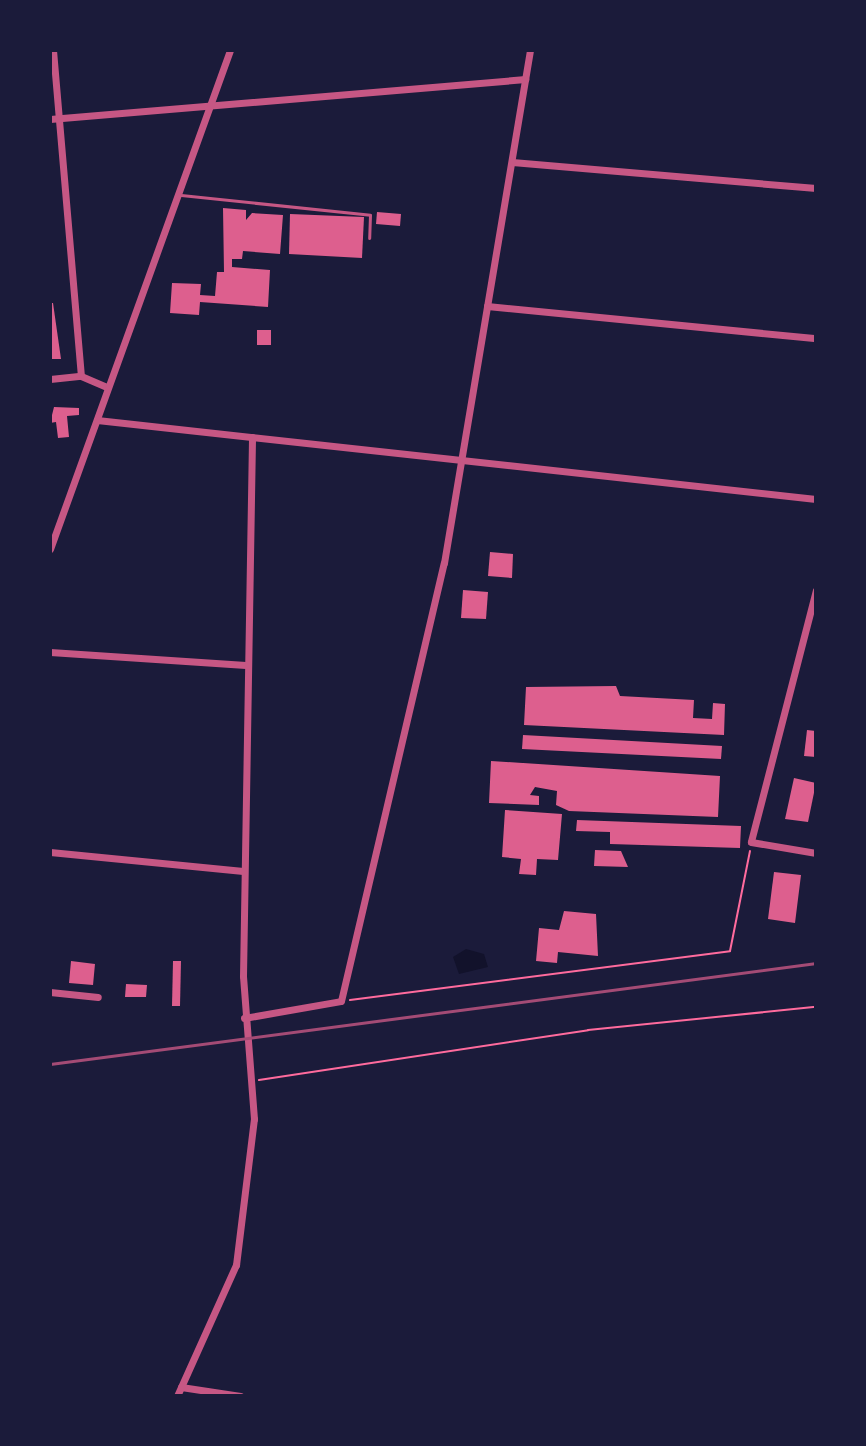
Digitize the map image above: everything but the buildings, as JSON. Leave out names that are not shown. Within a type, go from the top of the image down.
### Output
[{"type":"street","points":[[53,50],[54,118],[81,376]]},
{"type":"street","points":[[50,549],[97,420],[105,386],[230,50]]},
{"type":"street","points":[[244,1018],[341,1001],[444,563],[530,50]]},
{"type":"street","points":[[54,118],[525,79]]},
{"type":"street","points":[[512,162],[816,188]]},
{"type":"street","points":[[487,306],[816,338]]},
{"type":"street","points":[[50,379],[81,376],[105,386]]},
{"type":"street","points":[[97,420],[461,456],[816,499]]},
{"type":"street","points":[[177,1396],[236,1265],[254,1081],[244,1018],[243,871],[252,437]]},
{"type":"street","points":[[816,590],[751,842],[816,853]]},
{"type":"street","points":[[50,652],[246,665]]},
{"type":"street","points":[[50,852],[243,871]]},
{"type":"street","points":[[50,992],[98,997]]},
{"type":"street","points":[[181,1387],[240,1396]]},
{"type":"lane","points":[[177,195],[370,215],[369,238]]},
{"type":"path","points":[[341,1001],[730,951],[751,842]]},
{"type":"path","points":[[254,1081],[588,1030],[816,1007]]},
{"type":"shaded area","points":[[466,949],[484,954],[488,967],[459,974],[453,957]]},
{"type":"railway","points":[[50,1064],[816,963]]}]
